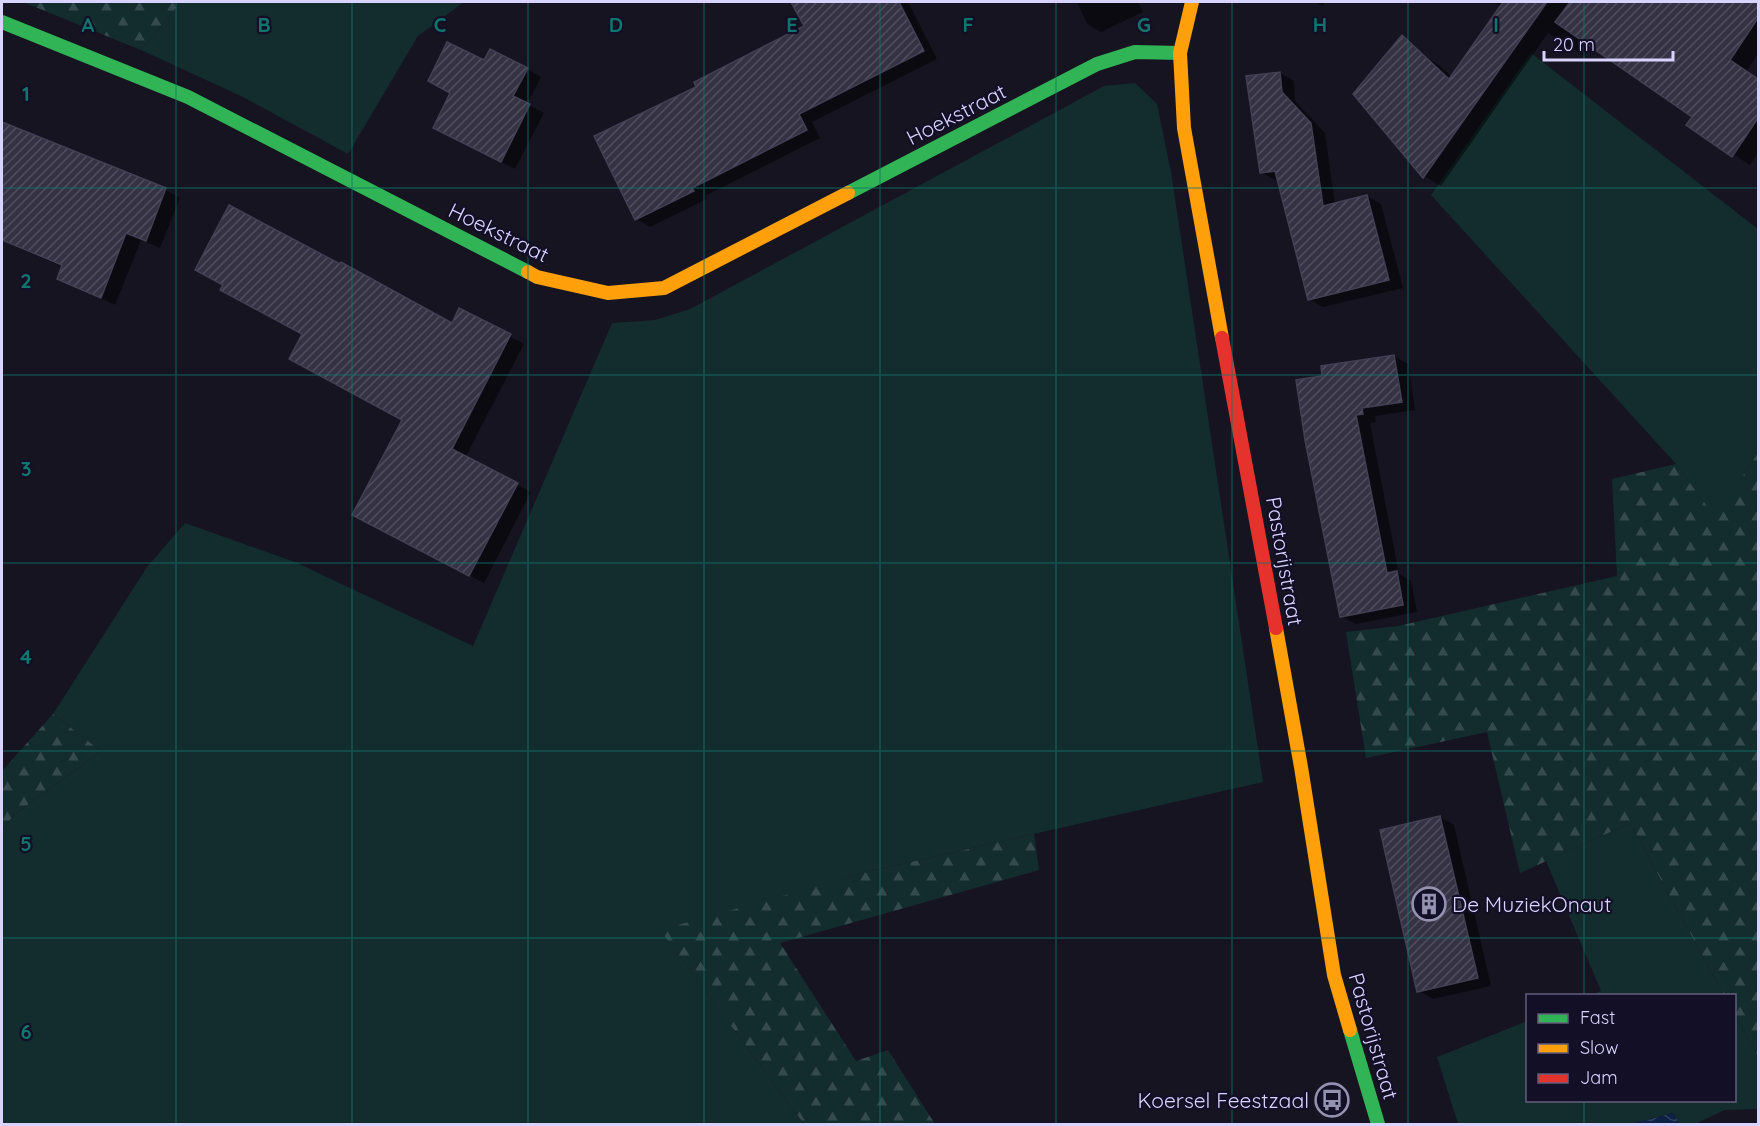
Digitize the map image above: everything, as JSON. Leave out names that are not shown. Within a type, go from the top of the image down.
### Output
[{"type":"street","name":"Pastorijstraat","points":[[1192,2],[1180,53],[1184,128],[1302,767],[1334,975],[1378,1125]]},
{"type":"street","name":"Hoekstraat","points":[[2,22],[188,97],[537,277],[608,293],[664,288],[1097,64],[1135,52],[1180,53]]},
{"type":"green space","points":[[23,2],[181,2],[141,50]]},
{"type":"green space","points":[[181,2],[464,2],[418,36],[348,154],[243,97],[141,50]]},
{"type":"green space","points":[[1531,53],[1758,229],[1758,453],[1715,518],[1676,464],[1431,195]]},
{"type":"green space","points":[[1135,83],[1157,104],[1171,172],[1263,782],[871,871],[661,931],[804,1124],[2,1124],[2,830],[14,815],[101,751],[53,714],[147,567],[185,523],[295,562],[473,646],[612,323],[655,320],[690,309],[1104,86]]},
{"type":"green space","points":[[1758,453],[1758,1056],[1736,1017],[1736,994],[1723,994],[1630,823],[1520,873],[1487,732],[1366,758],[1346,632],[1398,626],[1617,576],[1612,479],[1676,464],[1715,517]]},
{"type":"green space","points":[[53,714],[101,751],[14,815],[2,830],[2,771]]},
{"type":"green space","points":[[1630,823],[1723,994],[1594,994],[1601,991],[1546,861]]},
{"type":"green space","points":[[1034,834],[1039,870],[780,943],[856,1061],[888,1050],[935,1124],[804,1124],[660,930],[871,871]]},
{"type":"green space","points":[[1736,1017],[1758,1056],[1758,1109],[1725,1110],[1695,1124],[1680,1124],[1672,1113],[1631,1124],[1458,1124],[1437,1057],[1526,1021],[1526,1102],[1736,1102]]},
{"type":"water","points":[[1673,1113],[1680,1124],[1631,1124]]},
{"type":"building","points":[[791,2],[899,2],[924,51],[799,114],[807,130],[692,188],[694,191],[635,220],[594,136],[696,87],[694,82],[804,26]]},
{"type":"building","points":[[1503,2],[1547,2],[1423,178],[1353,94],[1402,35],[1449,79]]},
{"type":"building","points":[[1570,2],[1758,2],[1758,18],[1730,60],[1758,79],[1758,118],[1732,157],[1686,125],[1692,117],[1555,22]]},
{"type":"building","points":[[447,42],[484,60],[490,49],[528,68],[513,96],[530,104],[501,162],[433,128],[450,93],[428,81]]},
{"type":"building","points":[[1280,72],[1282,92],[1311,123],[1323,206],[1367,195],[1389,280],[1308,300],[1275,171],[1260,173],[1246,76]]},
{"type":"building","points":[[2,122],[166,188],[146,241],[126,233],[101,298],[57,279],[62,265],[2,240]]},
{"type":"building","points":[[229,205],[340,264],[341,262],[452,323],[459,308],[511,334],[452,449],[518,483],[469,576],[352,515],[402,420],[289,359],[302,334],[220,290],[223,285],[195,270]]},
{"type":"building","points":[[1394,355],[1402,402],[1362,408],[1363,414],[1356,415],[1387,573],[1397,571],[1403,605],[1340,617],[1305,440],[1296,380],[1322,376],[1321,366]]},
{"type":"building","name":"De MuziekOnaut","points":[[1440,816],[1478,978],[1417,992],[1380,830]]},
{"type":"traffic: fast","points":[[2,22],[188,97],[528,272]]},
{"type":"traffic: fast","points":[[848,193],[1097,64],[1135,52],[1180,53]]},
{"type":"traffic: fast","points":[[1350,1030],[1378,1124]]},
{"type":"traffic: slow","points":[[1192,2],[1180,53],[1184,128],[1222,338]]},
{"type":"traffic: slow","points":[[528,272],[537,277],[608,293],[664,288],[848,193]]},
{"type":"traffic: slow","points":[[1276,628],[1334,975],[1350,1030]]},
{"type":"traffic: jam","points":[[1222,338],[1276,628]]},
{"type":"place","name":"De MuziekOnaut","points":[[1429,904]]},
{"type":"place","name":"Koersel Feestzaal","points":[[1332,1100]]}]
